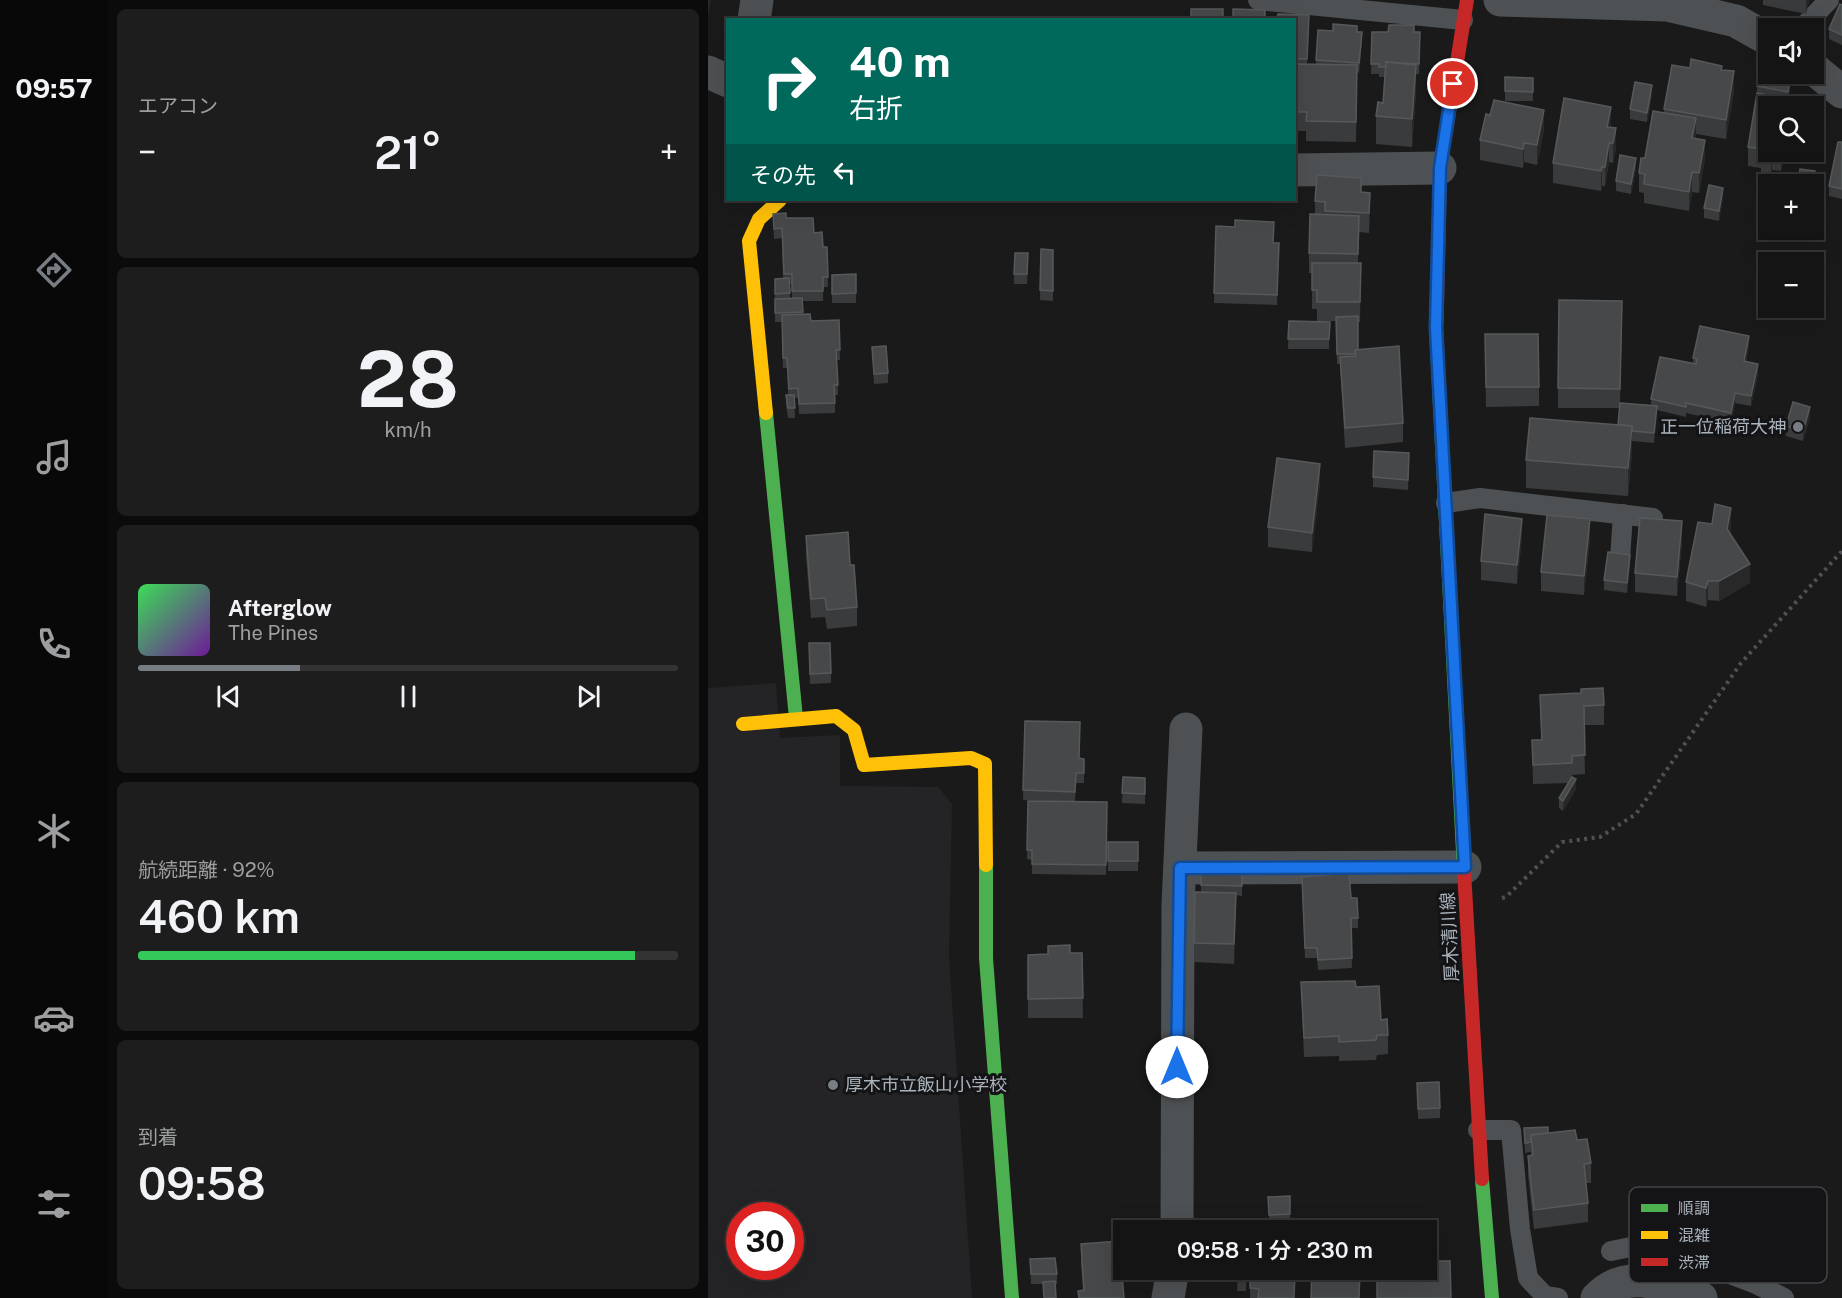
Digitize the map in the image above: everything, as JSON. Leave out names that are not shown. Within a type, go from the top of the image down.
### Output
[{"type":"street","points":[[754,18],[757,0]]},
{"type":"street","name":"厚木清川線","points":[[1467,0],[1440,168],[1436,328],[1478,1130],[1492,1298]]},
{"type":"street","points":[[1500,0],[1667,5],[1736,21],[1758,33]]},
{"type":"street","points":[[708,72],[726,80]]},
{"type":"street","points":[[1824,77],[1842,92]]},
{"type":"street","points":[[1296,170],[1440,168]]},
{"type":"street","points":[[779,201],[759,219],[749,241],[796,718]]},
{"type":"street","points":[[743,724],[837,716],[854,730],[864,765],[972,758],[985,764],[986,958],[1012,1298]]},
{"type":"street","points":[[1177,1220],[1180,868],[1186,729]]},
{"type":"street","points":[[1180,868],[1465,867]]},
{"type":"street","points":[[1168,1298],[1171,1280]]},
{"type":"street","points":[[1597,1298],[1605,1289],[1622,1281],[1629,1281]]},
{"type":"street","points":[[1657,1283],[1701,1298]]},
{"type":"lane","points":[[1258,0],[1463,20]]},
{"type":"lane","points":[[1812,18],[1829,0]]},
{"type":"lane","points":[[1446,503],[1480,498],[1653,518]]},
{"type":"lane","points":[[1620,559],[1623,514]]},
{"type":"lane","points":[[1478,1130],[1511,1130],[1527,1278],[1545,1296],[1558,1298]]},
{"type":"lane","points":[[1611,1251],[1629,1247]]},
{"type":"lane","points":[[1753,1283],[1784,1298]]},
{"type":"path","points":[[1467,909],[1506,897],[1562,842],[1600,837],[1636,814],[1741,663],[1842,551]]},
{"type":"shaded area","name":"厚木市立飯山小学校","points":[[776,683],[780,738],[840,735],[840,786],[938,787],[952,804],[949,956],[972,1298],[708,1298],[708,688]]},
{"type":"building","points":[[1840,4],[1842,5],[1842,35],[1829,29]]},
{"type":"building","points":[[1191,9],[1223,9],[1223,18],[1191,18]]},
{"type":"building","points":[[1233,9],[1265,10],[1265,18],[1233,18]]},
{"type":"building","points":[[1278,14],[1309,15],[1307,59],[1296,59],[1296,18],[1277,18]]},
{"type":"building","points":[[1333,24],[1357,26],[1357,32],[1362,32],[1359,63],[1316,60],[1318,30],[1333,31]]},
{"type":"building","points":[[1389,25],[1414,25],[1414,32],[1420,32],[1419,64],[1386,62],[1386,67],[1379,67],[1380,64],[1371,64],[1372,32],[1388,32]]},
{"type":"building","points":[[1691,59],[1722,66],[1721,70],[1734,71],[1726,120],[1664,109],[1672,65],[1690,68]]},
{"type":"building","points":[[1386,62],[1416,65],[1412,119],[1376,116],[1378,102],[1383,103]]},
{"type":"building","points":[[1297,64],[1357,65],[1356,122],[1306,121],[1307,112],[1296,112]]},
{"type":"building","points":[[1758,75],[1758,84],[1789,84],[1788,92],[1757,86]]},
{"type":"building","points":[[1505,77],[1533,78],[1533,92],[1505,91]]},
{"type":"building","points":[[1635,82],[1652,85],[1647,113],[1630,109]]},
{"type":"building","points":[[1757,93],[1774,96],[1758,96],[1758,149],[1748,147]]},
{"type":"building","points":[[1564,98],[1611,107],[1607,127],[1616,128],[1613,143],[1609,143],[1605,167],[1602,167],[1601,171],[1553,163]]},
{"type":"building","points":[[1494,100],[1544,110],[1537,145],[1524,143],[1523,149],[1480,140],[1486,114],[1490,115]]},
{"type":"building","points":[[1653,111],[1696,118],[1692,138],[1705,140],[1699,173],[1692,172],[1689,192],[1644,184],[1645,174],[1639,173],[1641,158],[1645,158]]},
{"type":"building","points":[[1838,142],[1842,142],[1842,189],[1829,186]]},
{"type":"building","points":[[1620,155],[1636,158],[1631,184],[1616,181]]},
{"type":"building","points":[[1800,169],[1815,171],[1814,174],[1799,174]]},
{"type":"building","points":[[1317,175],[1361,178],[1361,192],[1370,193],[1369,213],[1325,211],[1325,202],[1315,201]]},
{"type":"building","points":[[1709,185],[1723,188],[1719,211],[1704,208]]},
{"type":"building","points":[[786,213],[786,218],[813,218],[814,233],[822,232],[823,247],[827,247],[828,277],[823,277],[823,291],[792,291],[792,274],[784,274],[782,228],[774,229],[773,214]]},
{"type":"building","points":[[1310,214],[1359,216],[1358,254],[1309,253]]},
{"type":"building","points":[[1235,220],[1274,222],[1273,243],[1279,243],[1277,295],[1214,293],[1216,226],[1235,227]]},
{"type":"building","points":[[1041,249],[1053,250],[1053,291],[1040,290]]},
{"type":"building","points":[[1015,253],[1028,253],[1027,274],[1014,274]]},
{"type":"building","points":[[1312,263],[1361,263],[1360,302],[1317,302],[1317,290],[1312,290]]},
{"type":"building","points":[[856,274],[856,293],[832,294],[832,275]]},
{"type":"building","points":[[789,278],[790,293],[775,294],[775,279]]},
{"type":"building","points":[[802,298],[803,312],[775,313],[775,299]]},
{"type":"building","points":[[1559,300],[1622,301],[1620,389],[1558,388]]},
{"type":"building","points":[[810,314],[811,321],[839,320],[840,350],[836,350],[838,385],[834,385],[835,403],[799,404],[798,388],[789,389],[787,358],[783,358],[782,315]]},
{"type":"building","points":[[1358,316],[1358,350],[1355,350],[1355,354],[1337,354],[1336,317]]},
{"type":"building","points":[[1289,321],[1330,322],[1329,339],[1288,339]]},
{"type":"building","points":[[1700,326],[1749,336],[1744,361],[1758,364],[1751,396],[1735,393],[1731,413],[1686,403],[1686,407],[1651,399],[1660,357],[1696,364],[1697,359],[1693,358]]},
{"type":"building","points":[[1485,334],[1538,334],[1539,387],[1486,387]]},
{"type":"building","points":[[886,346],[888,373],[874,374],[872,347]]},
{"type":"building","points":[[1399,346],[1403,423],[1345,428],[1340,357],[1356,356],[1355,350]]},
{"type":"building","points":[[786,395],[794,395],[795,408],[788,408]]},
{"type":"building","points":[[1793,402],[1810,407],[1803,431],[1786,426]]},
{"type":"building","points":[[1620,403],[1657,406],[1654,433],[1632,431],[1632,426],[1618,425]]},
{"type":"building","points":[[1530,418],[1632,426],[1628,468],[1526,460]]},
{"type":"building","points":[[1374,451],[1409,453],[1408,480],[1373,477]]},
{"type":"building","points":[[1277,458],[1320,464],[1312,533],[1268,527]]},
{"type":"building","points":[[1715,504],[1731,508],[1727,529],[1750,564],[1719,581],[1708,581],[1706,588],[1686,582],[1698,522],[1712,524]]},
{"type":"building","points":[[1485,514],[1522,519],[1517,565],[1481,561]]},
{"type":"building","points":[[1547,515],[1590,519],[1584,576],[1541,572]]},
{"type":"building","points":[[1640,518],[1682,521],[1677,577],[1635,573]]},
{"type":"building","points":[[848,532],[850,565],[854,565],[857,607],[827,610],[825,598],[811,599],[806,536]]},
{"type":"building","points":[[1608,552],[1630,555],[1627,583],[1604,580]]},
{"type":"building","points":[[809,643],[830,643],[831,673],[810,674]]},
{"type":"building","points":[[1603,688],[1604,705],[1584,706],[1585,755],[1572,756],[1572,763],[1533,765],[1532,740],[1542,740],[1540,695],[1581,693],[1581,689]]},
{"type":"building","points":[[1025,721],[1080,722],[1079,758],[1084,759],[1084,773],[1076,773],[1075,792],[1023,790]]},
{"type":"building","points":[[1123,777],[1145,778],[1145,794],[1122,793]]},
{"type":"building","points":[[1572,777],[1576,779],[1563,801],[1559,798]]},
{"type":"building","points":[[1028,801],[1107,802],[1106,865],[1032,864],[1032,850],[1027,850]]},
{"type":"building","points":[[1108,842],[1138,842],[1138,861],[1108,861]]},
{"type":"building","points":[[1201,868],[1242,868],[1242,886],[1201,885]]},
{"type":"building","points":[[1349,873],[1351,898],[1357,898],[1358,918],[1351,918],[1352,958],[1318,960],[1317,948],[1305,948],[1302,877]]},
{"type":"building","points":[[1195,892],[1236,893],[1234,944],[1194,943]]},
{"type":"building","points":[[1070,945],[1070,953],[1082,953],[1083,998],[1028,999],[1028,955],[1048,954],[1048,946]]},
{"type":"building","points":[[1355,981],[1356,987],[1379,986],[1381,1020],[1387,1019],[1388,1035],[1377,1035],[1376,1040],[1339,1042],[1339,1036],[1304,1038],[1301,982]]},
{"type":"building","points":[[1439,1082],[1440,1108],[1418,1109],[1417,1083]]},
{"type":"building","points":[[1548,1127],[1548,1134],[1531,1135],[1531,1142],[1525,1143],[1524,1128]]},
{"type":"building","points":[[1575,1130],[1577,1140],[1587,1139],[1591,1163],[1584,1164],[1588,1203],[1534,1210],[1528,1156],[1533,1155],[1531,1135]]},
{"type":"building","points":[[1290,1196],[1290,1214],[1269,1215],[1268,1197]]},
{"type":"building","points":[[1113,1241],[1113,1280],[1122,1280],[1124,1298],[1079,1298],[1078,1291],[1084,1290],[1081,1244]]},
{"type":"building","points":[[1055,1258],[1057,1274],[1031,1274],[1030,1259]]},
{"type":"building","points":[[1437,1261],[1450,1261],[1451,1298],[1377,1298],[1377,1280],[1437,1280]]},
{"type":"building","points":[[1250,1280],[1295,1280],[1294,1298],[1258,1298],[1259,1289],[1250,1288]]},
{"type":"building","points":[[1312,1280],[1360,1280],[1359,1298],[1311,1298]]},
{"type":"building","points":[[1055,1281],[1056,1298],[1044,1298],[1043,1282]]},
{"type":"traffic: fast","points":[[1437,306],[1436,328],[1464,871]]},
{"type":"traffic: fast","points":[[766,413],[796,718]]},
{"type":"traffic: fast","points":[[986,865],[986,958],[1012,1298]]},
{"type":"traffic: fast","points":[[1482,1179],[1492,1298]]},
{"type":"traffic: slow","points":[[766,413],[749,241],[759,219],[779,201]]},
{"type":"traffic: slow","points":[[743,724],[836,716],[854,730],[864,765],[971,758],[985,764],[986,865]]},
{"type":"traffic: jam","points":[[1437,306],[1440,168],[1467,0]]},
{"type":"traffic: jam","points":[[1464,871],[1482,1179]]},
{"type":"place","name":"正一位稲荷大神","points":[[1798,427]]},
{"type":"place","name":"厚木市立飯山小学校","points":[[833,1085]]},
{"type":"route","points":[[1177,1067],[1180,868],[1465,867],[1436,328],[1440,168],[1453,84]]}]
